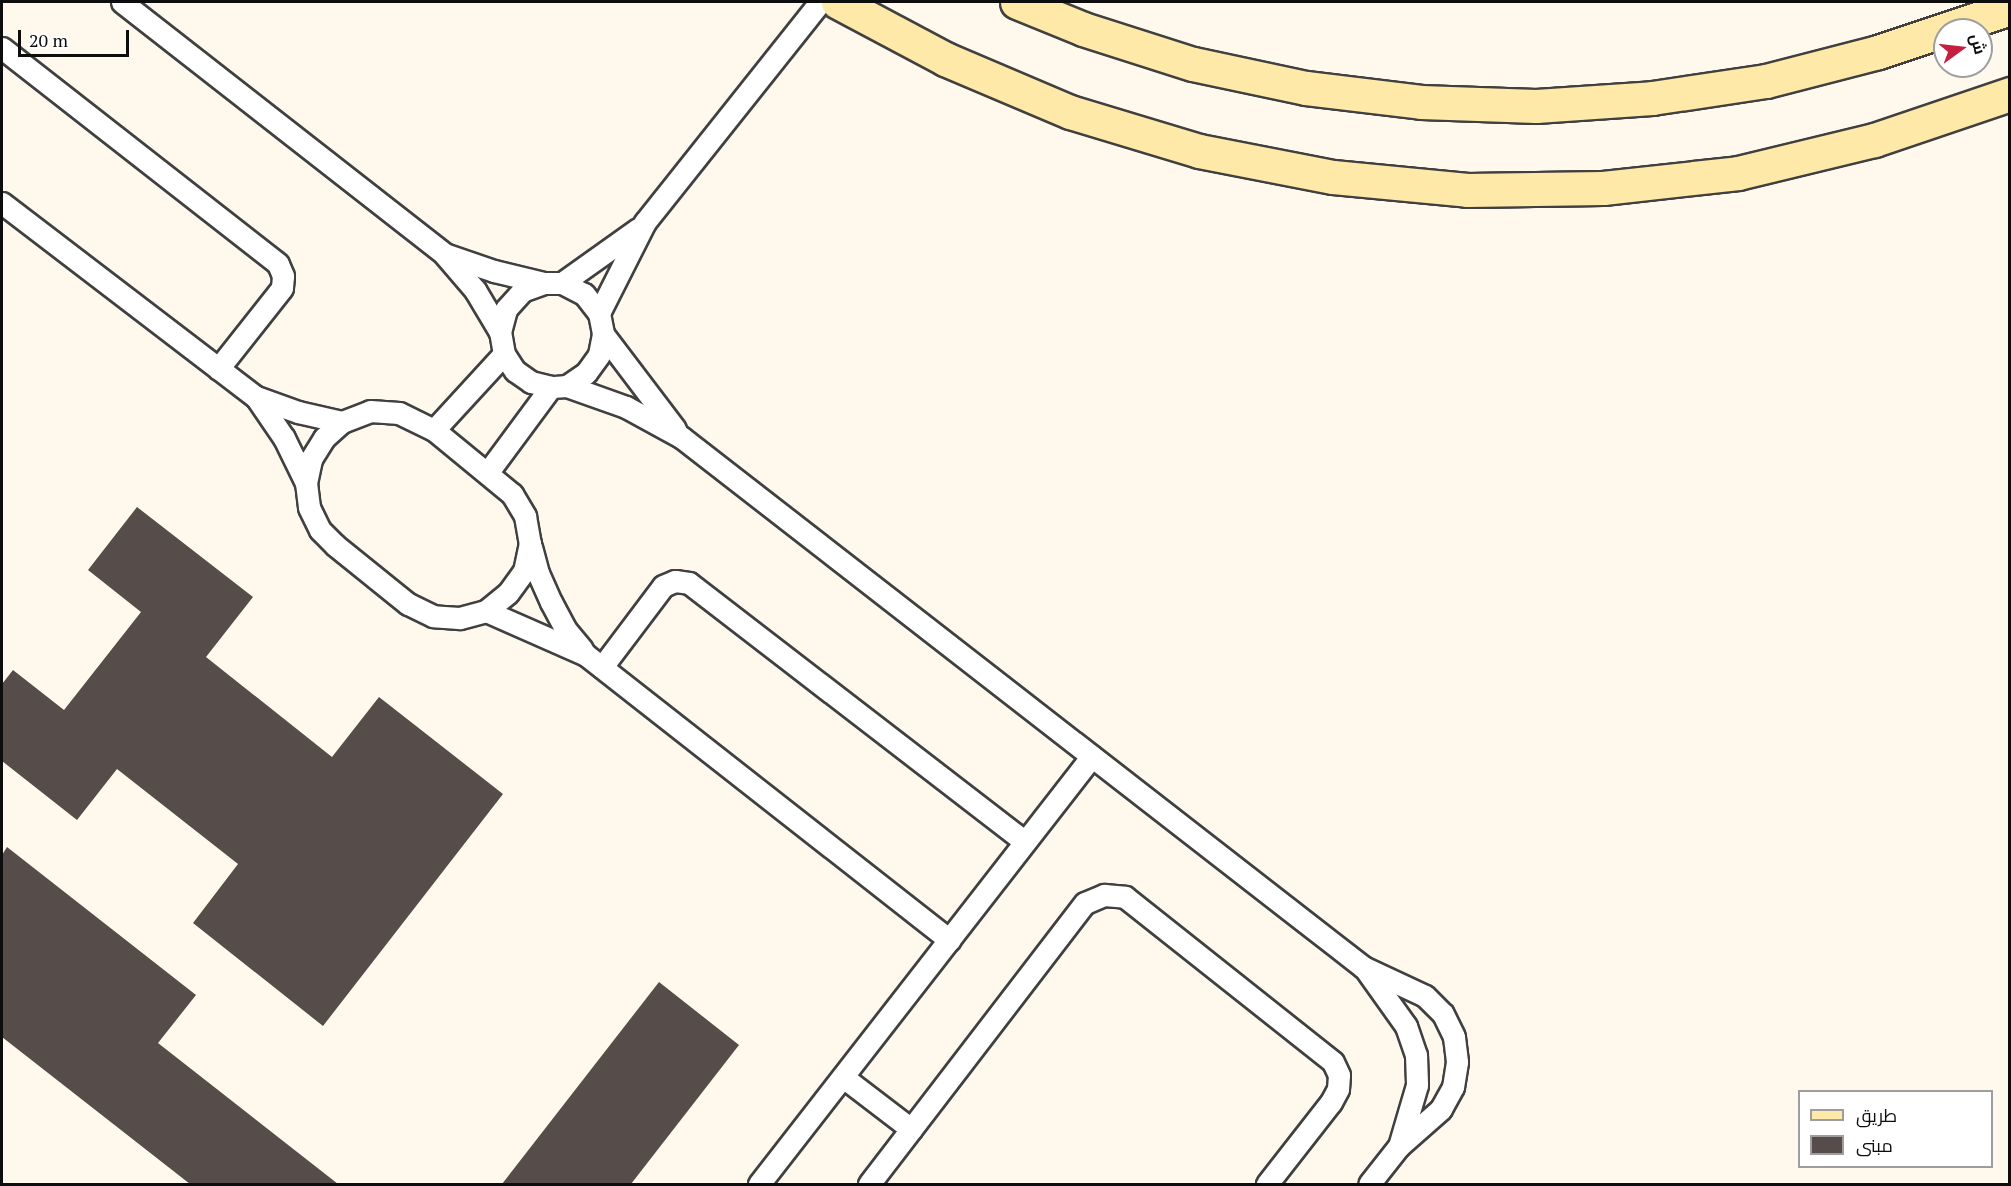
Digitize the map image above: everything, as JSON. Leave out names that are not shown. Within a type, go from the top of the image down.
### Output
[{"type":"main road","points":[[838,2],[945,59],[1070,112],[1189,148],[1333,177],[1467,190],[1603,188],[1738,173],[1874,140],[2010,94]]},
{"type":"main road","points":[[1017,2],[1083,29],[1193,64],[1306,88],[1421,102],[1536,106],[1652,98],[1766,81],[1878,52],[2010,8]]},
{"type":"lane","points":[[122,2],[444,254],[475,290],[500,332],[504,354],[515,371],[531,382],[559,386],[626,407],[681,437],[1363,967],[1425,996],[1443,1014],[1454,1037],[1457,1062],[1453,1087],[1441,1109],[1399,1146],[1369,1185]]},
{"type":"lane","points":[[599,313],[645,222],[820,2]]},
{"type":"lane","points":[[2,48],[278,264],[283,276],[282,288],[218,369]]},
{"type":"lane","points":[[2,203],[256,397],[298,412],[342,422]]},
{"type":"lane","points":[[500,332],[506,309],[522,291],[553,283],[645,222]]},
{"type":"lane","points":[[444,254],[494,271],[553,283],[584,294],[599,313],[603,334],[599,355],[586,373],[559,386],[488,472]]},
{"type":"lane","points":[[603,334],[681,437]]},
{"type":"lane","points":[[434,430],[504,354]]},
{"type":"lane","points":[[256,397],[284,438],[306,483],[309,507],[320,530],[335,545],[408,604],[433,616],[459,618],[486,611],[508,593],[524,571],[530,543]]},
{"type":"lane","points":[[306,483],[315,452],[324,438],[342,422],[370,411],[399,413],[434,430],[512,494],[525,516],[538,573],[550,602],[566,630],[594,661],[949,940]]},
{"type":"lane","points":[[594,661],[663,586],[675,581],[688,583],[1025,842]]},
{"type":"lane","points":[[486,611],[594,661]]},
{"type":"lane","points":[[759,1185],[1092,756]]},
{"type":"lane","points":[[869,1185],[1085,903],[1104,895],[1125,897],[1333,1062],[1339,1075],[1338,1089],[1331,1102],[1267,1185]]},
{"type":"lane","points":[[1363,967],[1406,1026],[1416,1055],[1417,1085],[1399,1146]]},
{"type":"lane","points":[[843,1077],[911,1129]]},
{"type":"building","points":[[137,507],[253,597],[206,657],[332,757],[379,697],[503,794],[323,1026],[193,923],[238,864],[117,769],[77,820],[2,761],[2,684],[13,670],[64,710],[141,612],[88,570]]},
{"type":"building","points":[[7,847],[196,995],[158,1043],[338,1184],[190,1184],[2,1037],[2,855]]},
{"type":"building","points":[[659,982],[739,1045],[631,1184],[502,1184]]}]
